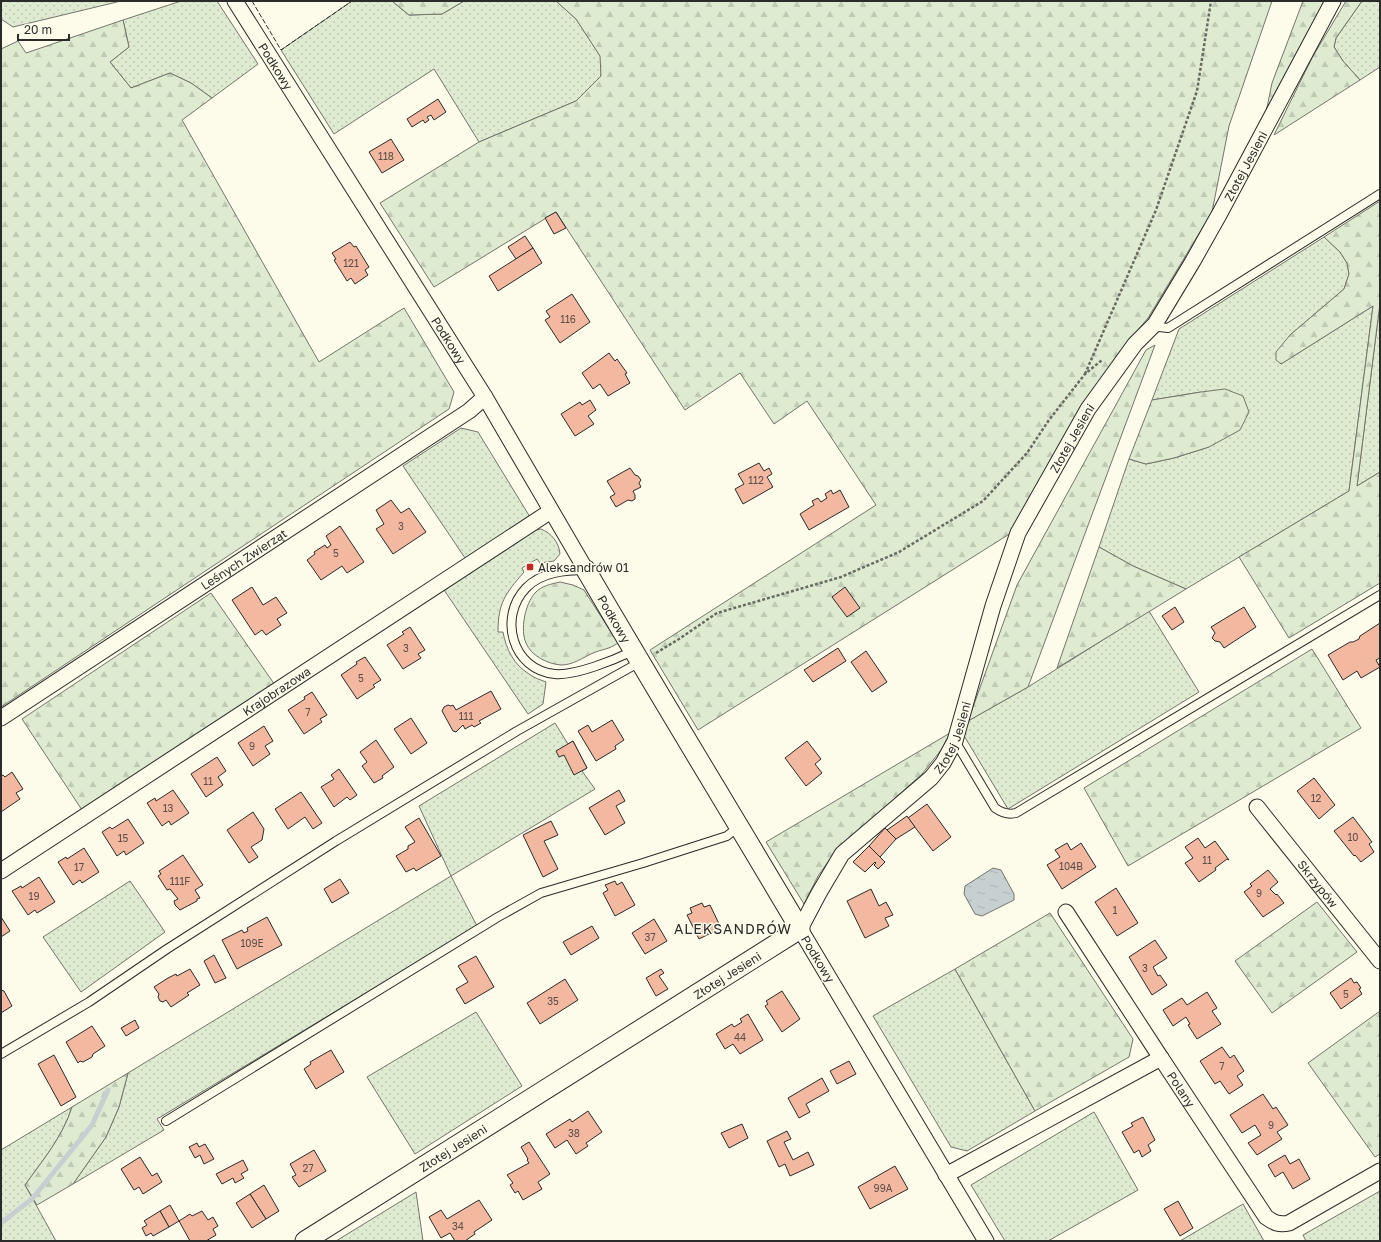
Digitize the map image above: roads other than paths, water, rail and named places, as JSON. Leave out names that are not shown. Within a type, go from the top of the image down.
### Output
[{"type":"street","name":"Podkowy","points":[[235,1],[485,397],[636,657],[739,826],[986,1241]]},
{"type":"street","name":"Złotej Jesieni","points":[[305,1241],[800,929],[842,854],[931,778],[943,764],[955,741],[993,606],[1018,533],[1088,409],[1135,344],[1155,324],[1194,261],[1333,1]]},
{"type":"street","name":"Leśnych Zwierząt","points":[[1,718],[463,415],[485,397]]},
{"type":"street","name":"Krajobrazowa","points":[[1,871],[551,511]]},
{"type":"street","name":"Skrzypów","points":[[1257,807],[1380,961]]},
{"type":"street","points":[[1066,912],[1161,1058]]},
{"type":"street","name":"Polany","points":[[946,1175],[1161,1058],[1266,1217],[1272,1222],[1280,1225],[1289,1223],[1380,1171]]},
{"type":"lane","points":[[1155,324],[1159,327],[1168,328],[1380,194]]},
{"type":"lane","points":[[586,570],[569,570],[546,575],[526,588],[514,608],[512,620],[514,644],[532,667],[544,673],[556,675],[569,674],[606,663],[636,657]]},
{"type":"lane","points":[[955,741],[995,808],[1010,814],[1016,813],[1380,595]]},
{"type":"lane","points":[[1,1054],[89,1002],[174,945],[336,841],[636,657]]},
{"type":"lane","points":[[166,1121],[541,893],[643,863],[727,836],[739,826]]},
{"type":"water","points":[[993,868],[1001,870],[1014,894],[1014,900],[982,916],[975,914],[964,894],[965,886]]},
{"type":"waterway","points":[[1,1223],[32,1199],[92,1125],[108,1090]]},
{"type":"place","name":"Aleksandrów 01","points":[[530,567]]},
{"type":"district","name":"ALEKSANDRÓW","points":[[733,928]]}]
